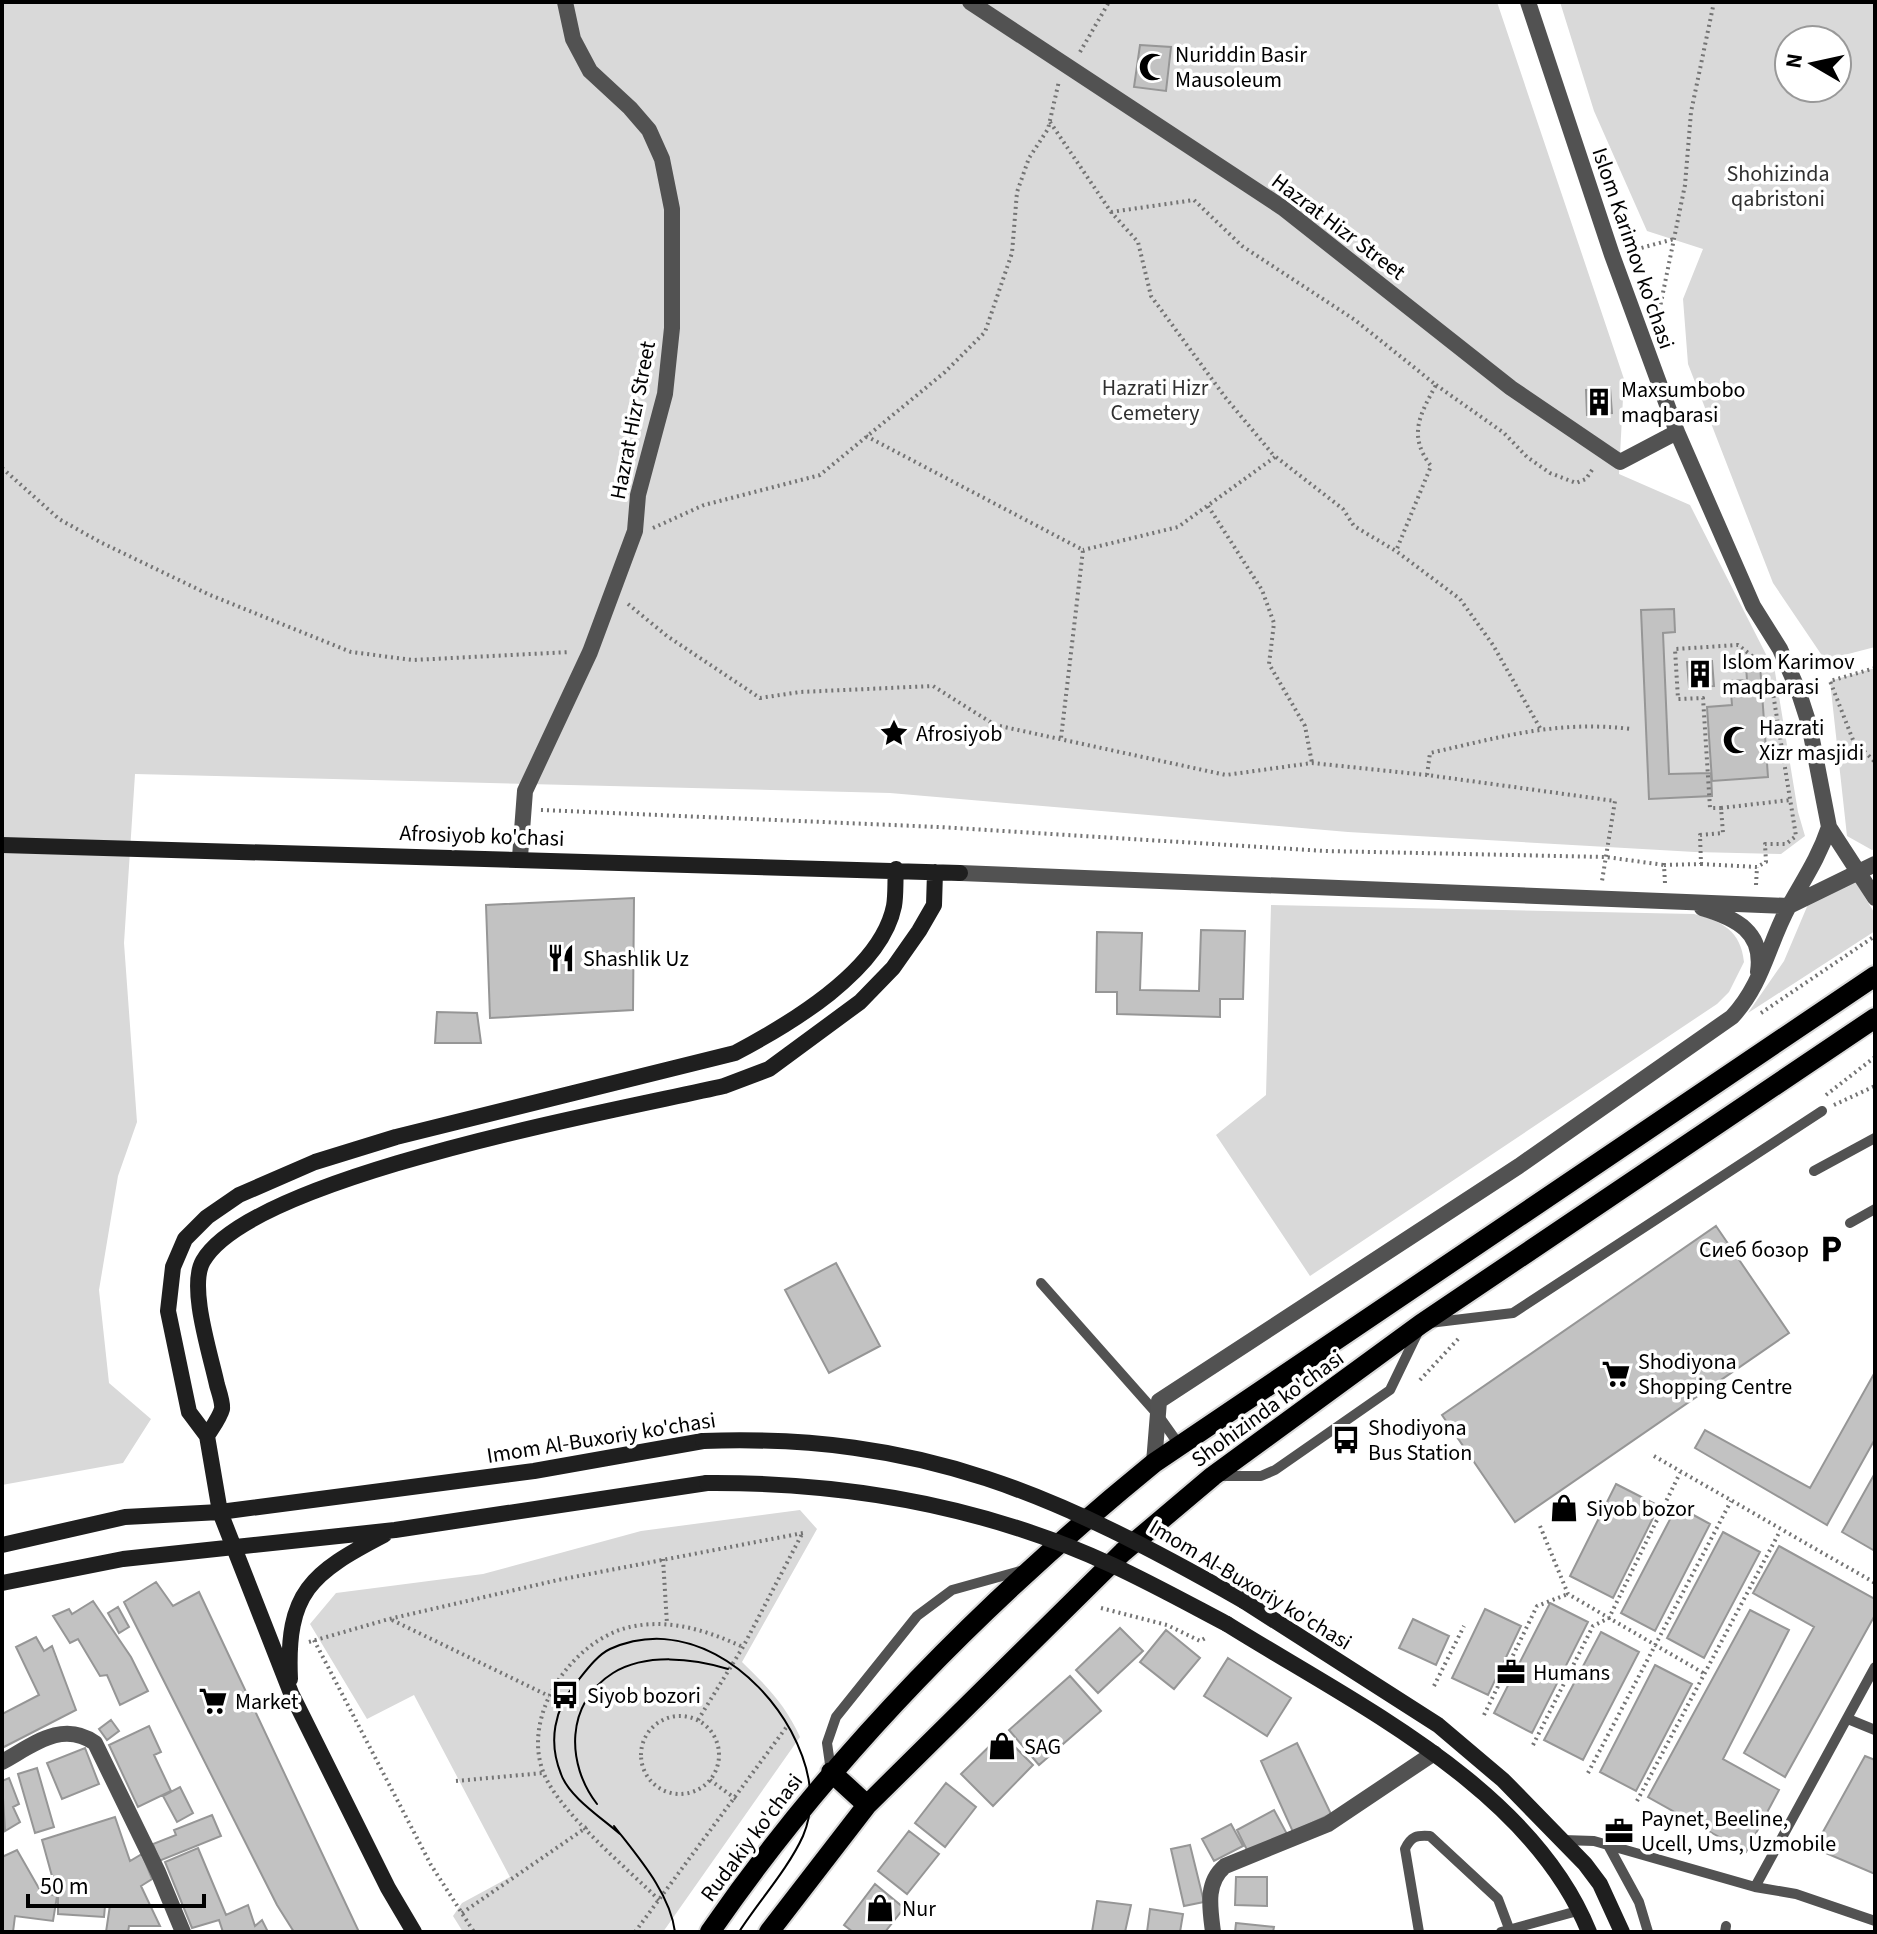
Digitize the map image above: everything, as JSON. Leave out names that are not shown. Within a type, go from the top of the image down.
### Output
[{"type":"main road","name":"Afrosiyob ko'chasi","points":[[2,845],[520,857],[960,873]]},
{"type":"main road","points":[[414,1932],[388,1888],[291,1693],[220,1512],[207,1436],[189,1412],[168,1311],[173,1267],[185,1239],[207,1217],[239,1195],[315,1162],[396,1137],[735,1053],[817,1005],[855,971],[882,934],[894,908],[896,869]]},
{"type":"main road","points":[[207,1436],[222,1408],[197,1288],[202,1262],[226,1235],[266,1212],[331,1183],[389,1165],[724,1086],[769,1069],[840,1018],[893,968],[934,905],[935,872]]},
{"type":"main road","name":"Shohizinda ko'chasi","points":[[831,1772],[1030,1568],[1154,1463],[1875,976]]},
{"type":"main road","name":"Shohizinda ko'chasi","points":[[769,1932],[867,1805],[1123,1552],[1213,1476],[1421,1324],[1875,1018]]},
{"type":"main road","name":"Imom Al-Buxoriy ko'chasi","points":[[2,1545],[125,1517],[220,1512],[534,1471],[703,1441],[808,1440],[911,1457],[994,1478],[1134,1539],[1244,1601],[1438,1725],[1503,1780],[1562,1839],[1600,1884],[1622,1932]]},
{"type":"main road","points":[[2,1583],[123,1559],[395,1530],[707,1483],[791,1484],[902,1498],[992,1520],[1113,1566],[1227,1624],[1434,1753],[1502,1812],[1546,1858],[1581,1910],[1589,1932]]},
{"type":"main road","points":[[291,1693],[289,1650],[298,1607],[317,1574],[395,1530]]},
{"type":"main road","points":[[1360,1707],[1376,1686]]},
{"type":"main road","points":[[831,1772],[867,1805]]},
{"type":"main road","name":"Rudakiy ko'chasi","points":[[710,1932],[831,1772]]},
{"type":"street","name":"Hazrat Hizr Street","points":[[520,857],[525,791],[590,652],[635,531],[638,495],[665,394],[672,328],[675,263],[669,183],[649,130],[590,71],[573,39],[565,2]]},
{"type":"street","name":"Hazrat Hizr Street","points":[[970,2],[1283,208],[1511,388],[1604,451]]},
{"type":"street","name":"Islom Karimov ko'chasi","points":[[1528,2],[1612,255],[1677,432],[1753,606],[1780,649],[1798,690],[1809,724],[1829,827],[1875,898]]},
{"type":"street","points":[[1604,451],[1620,462],[1677,432]]},
{"type":"street","points":[[1154,1463],[1159,1401],[1519,1166],[1732,1017],[1756,987],[1789,906],[1810,873],[1829,827]]},
{"type":"street","points":[[960,873],[1789,906],[1855,871],[1875,864]]},
{"type":"street","points":[[1671,901],[1722,914],[1745,927],[1758,947],[1756,987]]},
{"type":"street","points":[[2,1762],[58,1732],[82,1734],[95,1743],[158,1872],[183,1932]]},
{"type":"street","points":[[1213,1932],[1210,1891],[1216,1874],[1225,1866],[1328,1824],[1434,1753]]},
{"type":"lane","points":[[1213,1476],[1261,1476],[1275,1470],[1390,1390],[1421,1324],[1513,1313],[1822,1111]]},
{"type":"lane","points":[[1814,1171],[1875,1138]]},
{"type":"lane","points":[[1850,1223],[1875,1209]]},
{"type":"lane","points":[[1041,1283],[1158,1415],[1180,1446]]},
{"type":"lane","points":[[831,1772],[827,1743],[836,1717],[917,1616],[952,1590],[1030,1568]]},
{"type":"lane","points":[[1755,1887],[1875,1667]]},
{"type":"lane","points":[[1848,1719],[1875,1730]]},
{"type":"lane","points":[[1419,1932],[1405,1849],[1409,1840],[1418,1835],[1430,1836],[1498,1899],[1506,1931],[1526,1929],[1581,1910]]},
{"type":"lane","points":[[1562,1839],[1608,1845],[1755,1887],[1796,1894],[1875,1921]]},
{"type":"lane","points":[[1608,1845],[1639,1902],[1648,1932]]},
{"type":"path","points":[[635,531],[656,527],[704,505],[820,475],[945,372],[985,332],[1012,253],[1017,192],[1029,158],[1050,122],[1067,66],[1109,2]]},
{"type":"path","points":[[1650,361],[1685,185],[1691,112],[1714,2]]},
{"type":"path","points":[[1050,122],[1111,212],[1138,242],[1151,296],[1225,397],[1275,457],[1343,509],[1354,526],[1396,551],[1460,599],[1493,645],[1540,728]]},
{"type":"path","points":[[1111,212],[1194,200],[1242,246],[1355,320],[1436,385],[1504,433],[1527,457],[1550,473],[1576,483],[1586,479],[1604,451]]},
{"type":"path","points":[[1612,255],[1674,239]]},
{"type":"path","points":[[1396,551],[1431,466],[1416,438],[1416,425],[1436,385]]},
{"type":"path","points":[[866,436],[1083,550],[1178,527],[1275,457]]},
{"type":"path","points":[[2,468],[59,519],[100,542],[210,595],[351,652],[413,660],[518,652],[590,652]]},
{"type":"path","points":[[1208,506],[1262,590],[1274,623],[1269,664],[1305,726],[1312,763]]},
{"type":"path","points":[[1061,738],[1083,550]]},
{"type":"path","points":[[614,592],[667,636],[760,698],[800,692],[933,686],[995,725],[1226,775],[1312,763],[1427,775],[1615,801],[1599,898]]},
{"type":"path","points":[[1755,657],[1738,645],[1675,649],[1678,699],[1703,698],[1710,808],[1790,800]]},
{"type":"path","points":[[1875,668],[1830,681],[1853,740],[1875,762]]},
{"type":"path","points":[[522,810],[939,827],[1325,851],[1606,857],[1664,865],[1757,867],[1766,862],[1765,844],[1786,844],[1796,836],[1769,671]]},
{"type":"path","points":[[1427,775],[1430,753],[1540,728],[1588,724],[1631,729]]},
{"type":"path","points":[[1701,864],[1700,835],[1723,833],[1721,808]]},
{"type":"path","points":[[1664,865],[1671,901]]},
{"type":"path","points":[[1751,1019],[1875,936]]},
{"type":"path","points":[[1826,1095],[1875,1057]]},
{"type":"path","points":[[1822,1111],[1875,1086]]},
{"type":"path","points":[[1654,1456],[1875,1583]]},
{"type":"path","points":[[1533,1745],[1593,1626],[1609,1618],[1680,1473]]},
{"type":"path","points":[[1588,1773],[1731,1501]]},
{"type":"path","points":[[1540,1526],[1568,1594],[1705,1674]]},
{"type":"path","points":[[1637,1801],[1780,1531]]},
{"type":"path","points":[[289,1650],[389,1619],[663,1558],[803,1533],[743,1647],[698,1720]]},
{"type":"path","points":[[663,1558],[667,1624]]},
{"type":"path","points":[[1484,1715],[1537,1606],[1568,1594]]},
{"type":"path","points":[[1101,1608],[1167,1625],[1200,1641],[1227,1624]]},
{"type":"path","points":[[389,1619],[549,1696]]},
{"type":"path","points":[[659,1900],[558,1799],[543,1773],[539,1723],[549,1696],[569,1666],[598,1640],[630,1627],[667,1624],[708,1631],[743,1647]]},
{"type":"path","points":[[1434,1686],[1464,1626]]},
{"type":"path","points":[[314,1640],[431,1865],[474,1932]]},
{"type":"path","points":[[677,1716],[698,1720],[711,1730],[719,1748],[718,1766],[710,1780],[693,1793],[673,1795],[656,1787],[644,1772],[640,1754],[646,1735],[659,1722],[677,1716]]},
{"type":"path","points":[[635,1932],[788,1725]]},
{"type":"path","points":[[456,1781],[543,1773]]},
{"type":"path","points":[[710,1780],[736,1799]]},
{"type":"path","points":[[462,1913],[587,1827]]},
{"type":"green space","name":"Afrosiyob","points":[[2,2],[1497,2],[1624,379],[1619,474],[1690,505],[1775,672],[1798,812],[1805,836],[1781,854],[1695,852],[1348,832],[890,793],[135,774],[124,943],[137,1122],[118,1176],[99,1290],[109,1383],[151,1419],[123,1463],[2,1485]]},
{"type":"green space","name":"Shohizinda qabristoni","points":[[1560,2],[1875,2],[1875,647],[1825,660],[1773,583],[1688,364],[1683,299],[1703,249],[1647,231],[1594,111]]},
{"type":"green space","points":[[1875,668],[1875,849],[1872,850],[1847,836],[1830,681]]},
{"type":"green space","points":[[1854,879],[1875,914],[1875,931],[1748,1013],[1784,961],[1809,902]]},
{"type":"green space","points":[[1271,905],[1694,914],[1728,929],[1739,942],[1744,962],[1729,992],[1717,1004],[1310,1276],[1216,1135],[1266,1095]]},
{"type":"green space","points":[[800,1510],[817,1529],[742,1662],[775,1697],[800,1737],[663,1932],[463,1932],[453,1916],[462,1903],[510,1877],[414,1695],[367,1719],[310,1624],[336,1593],[483,1574],[641,1531]]},
{"type":"building","name":"Nuriddin Basir Mausoleum","points":[[1140,45],[1171,47],[1166,91],[1134,87]]},
{"type":"building","name":"Maxsumbobo maqbarasi","points":[[1610,388],[1612,413],[1587,415],[1586,390]]},
{"type":"building","points":[[1674,609],[1675,632],[1663,633],[1669,774],[1711,773],[1712,796],[1649,799],[1641,610]]},
{"type":"building","name":"Islom Karimov maqbarasi","points":[[1712,661],[1714,686],[1689,687],[1687,662]]},
{"type":"building","name":"Hazrati Xizr masjidi","points":[[1760,665],[1768,777],[1712,781],[1707,707],[1732,705],[1730,681],[1747,680],[1746,666]]},
{"type":"building","name":"Shashlik Uz","points":[[634,898],[633,1010],[490,1018],[486,905]]},
{"type":"building","points":[[1201,930],[1245,931],[1243,999],[1220,999],[1220,1017],[1117,1014],[1117,992],[1096,992],[1097,932],[1142,933],[1140,990],[1199,991]]},
{"type":"building","points":[[437,1012],[477,1013],[481,1043],[435,1043]]},
{"type":"building","name":"Shodiyona Shopping Centre","points":[[1716,1226],[1789,1333],[1515,1522],[1442,1415]]},
{"type":"building","points":[[836,1263],[880,1346],[829,1373],[785,1290]]},
{"type":"building","points":[[1875,1372],[1875,1439],[1827,1525],[1695,1448],[1705,1430],[1810,1488]]},
{"type":"building","points":[[1875,1473],[1875,1551],[1842,1532]]},
{"type":"building","points":[[1616,1484],[1659,1506],[1613,1598],[1570,1576]]},
{"type":"building","points":[[1677,1506],[1710,1524],[1655,1631],[1621,1613]]},
{"type":"building","points":[[1723,1532],[1760,1552],[1704,1658],[1667,1638]]},
{"type":"building","points":[[1779,1546],[1875,1599],[1875,1615],[1785,1777],[1744,1753],[1814,1627],[1753,1593]]},
{"type":"building","name":"Market","points":[[156,1582],[173,1606],[199,1592],[359,1932],[294,1932],[277,1905],[124,1602]]},
{"type":"building","points":[[93,1601],[131,1657],[148,1691],[120,1705],[107,1675],[100,1676],[78,1639],[70,1643],[53,1616],[69,1609],[72,1614]]},
{"type":"building","points":[[1550,1603],[1588,1622],[1532,1733],[1494,1713]]},
{"type":"building","points":[[118,1607],[129,1627],[119,1633],[108,1613]]},
{"type":"building","points":[[1485,1609],[1521,1626],[1488,1695],[1452,1678]]},
{"type":"building","points":[[1750,1610],[1789,1630],[1723,1759],[1779,1790],[1746,1852],[1648,1797]]},
{"type":"building","points":[[1413,1619],[1449,1636],[1436,1665],[1399,1648]]},
{"type":"building","points":[[1120,1628],[1143,1651],[1098,1693],[1076,1670]]},
{"type":"building","points":[[1166,1630],[1200,1658],[1174,1689],[1140,1662]]},
{"type":"building","points":[[1601,1632],[1639,1652],[1583,1760],[1544,1740]]},
{"type":"building","points":[[36,1637],[44,1651],[52,1646],[76,1710],[2,1748],[2,1714],[39,1695],[16,1647]]},
{"type":"building","points":[[1228,1658],[1291,1698],[1267,1736],[1204,1696]]},
{"type":"building","points":[[1655,1665],[1692,1684],[1636,1791],[1600,1772]]},
{"type":"building","points":[[1070,1676],[1101,1711],[1039,1765],[1009,1730]]},
{"type":"building","points":[[111,1720],[119,1731],[107,1740],[99,1729]]},
{"type":"building","points":[[149,1726],[161,1752],[154,1755],[171,1791],[138,1807],[109,1745]]},
{"type":"building","points":[[1002,1734],[1033,1765],[993,1806],[961,1774]]},
{"type":"building","points":[[1297,1743],[1331,1814],[1293,1832],[1261,1761]]},
{"type":"building","points":[[85,1748],[99,1784],[62,1799],[47,1763]]},
{"type":"building","points":[[1865,1756],[1875,1760],[1875,1874],[1814,1848]]},
{"type":"building","points":[[37,1768],[54,1827],[35,1833],[18,1774]]},
{"type":"building","points":[[9,1778],[19,1804],[13,1807],[20,1822],[5,1831],[2,1781]]},
{"type":"building","points":[[946,1783],[976,1807],[945,1847],[915,1823]]},
{"type":"building","points":[[180,1787],[193,1813],[177,1822],[163,1796]]},
{"type":"building","points":[[1274,1810],[1287,1834],[1249,1854],[1237,1830]]},
{"type":"building","points":[[212,1815],[221,1836],[159,1861],[153,1844],[176,1835],[174,1830]]},
{"type":"building","points":[[115,1817],[130,1861],[142,1854],[152,1879],[141,1886],[150,1905],[105,1906],[104,1917],[58,1914],[58,1898],[42,1840]]},
{"type":"building","points":[[1231,1824],[1243,1846],[1214,1861],[1202,1839]]},
{"type":"building","points":[[909,1831],[939,1854],[907,1894],[878,1871]]},
{"type":"building","points":[[1190,1845],[1204,1902],[1184,1906],[1171,1849]]},
{"type":"building","points":[[198,1848],[226,1915],[248,1905],[255,1926],[262,1920],[268,1932],[223,1932],[219,1920],[192,1928],[165,1862]]},
{"type":"building","points":[[17,1850],[41,1892],[57,1896],[53,1921],[15,1916],[13,1932],[2,1932],[2,1857]]},
{"type":"building","points":[[1236,1877],[1267,1877],[1267,1906],[1235,1905]]},
{"type":"building","points":[[875,1884],[904,1908],[885,1932],[853,1932],[844,1925]]},
{"type":"building","points":[[1097,1901],[1131,1905],[1125,1932],[1092,1932]]},
{"type":"building","points":[[110,1905],[150,1905],[160,1926],[129,1926],[128,1932],[106,1932]]},
{"type":"building","points":[[1150,1909],[1183,1914],[1180,1932],[1147,1932]]},
{"type":"building","points":[[1236,1923],[1274,1927],[1273,1932],[1235,1932]]},
{"type":"tram line","points":[[620,1834],[578,1799],[561,1774],[554,1738],[563,1704],[592,1664],[610,1649],[638,1641],[665,1639],[691,1644],[716,1654],[759,1687],[776,1708],[791,1731],[809,1782],[810,1809],[803,1836],[739,1932]]},
{"type":"tram line","points":[[597,1804],[580,1771],[575,1735],[586,1700],[597,1686],[626,1667],[655,1660],[685,1660],[728,1669]]},
{"type":"tram line","points":[[614,1826],[660,1889],[675,1932]]},
{"type":"place","name":"Nuriddin Basir Mausoleum","points":[[1153,67]]},
{"type":"place","name":"Maxsumbobo maqbarasi","points":[[1599,402]]},
{"type":"place","name":"Islom Karimov maqbarasi","points":[[1700,674]]},
{"type":"place","name":"Afrosiyob","points":[[894,733]]},
{"type":"place","name":"Hazrati Xizr masjidi","points":[[1737,740]]},
{"type":"place","name":"Shashlik Uz","points":[[561,958]]},
{"type":"place","name":"Сиеб бозор","points":[[1831,1249]]},
{"type":"place","name":"Shodiyona Shopping Centre","points":[[1616,1374]]},
{"type":"place","name":"Shodiyona Bus Station","points":[[1346,1440]]},
{"type":"place","name":"Siyob bozor","points":[[1564,1508]]},
{"type":"place","name":"Humans","points":[[1511,1672]]},
{"type":"place","name":"Siyob bozori","points":[[565,1695]]},
{"type":"place","name":"Market","points":[[213,1701]]},
{"type":"place","name":"SAG","points":[[1002,1746]]},
{"type":"place","name":"Paynet, Beeline, Ucell, Ums, Uzmobile","points":[[1619,1831]]},
{"type":"place","name":"Nur","points":[[880,1908]]},
{"type":"park label","name":"Hazrati Hizr Cemetery","points":[[1155,400]]}]
